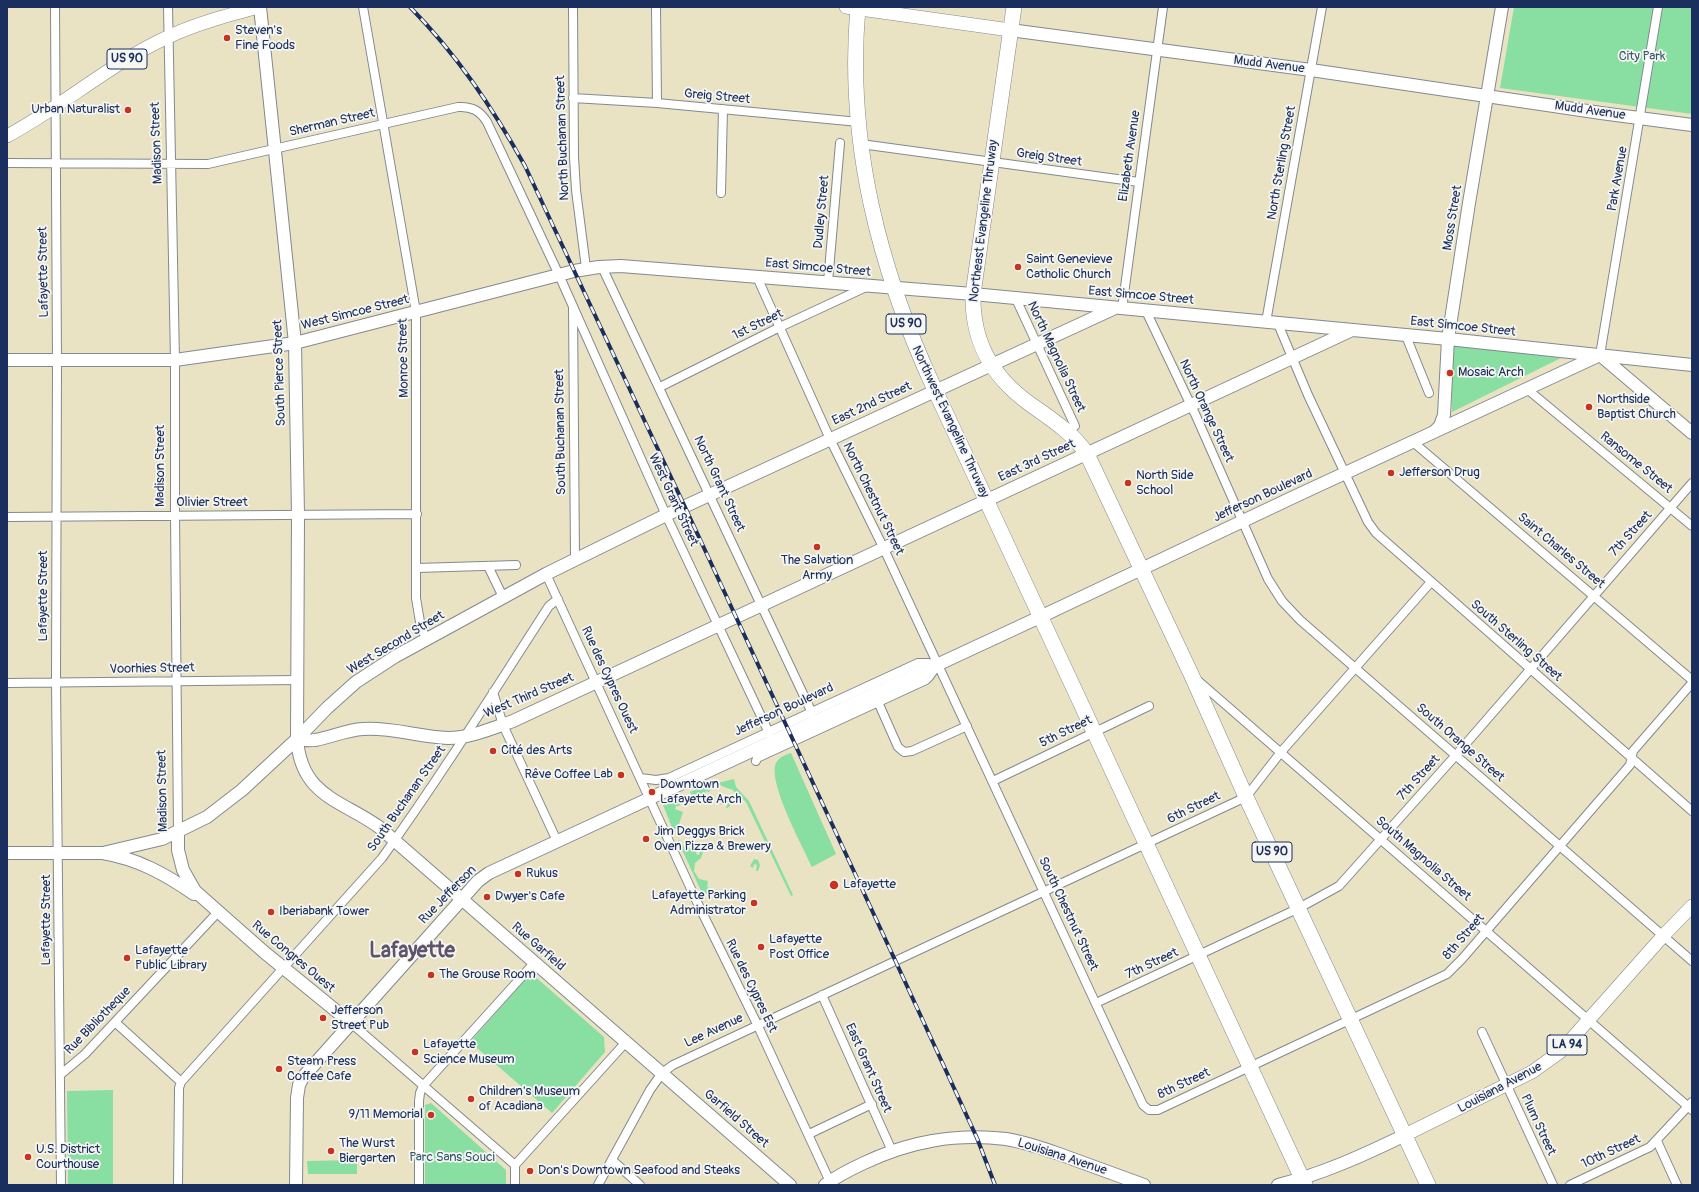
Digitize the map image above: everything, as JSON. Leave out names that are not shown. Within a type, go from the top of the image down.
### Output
[{"type":"highway","name":"Northeast Evangeline Thruway","points":[[1014,7],[973,294],[974,323],[980,343],[996,372],[1009,387],[1068,431],[1087,454],[1142,568]]},
{"type":"highway","name":"Northwest Evangeline Thruway","points":[[854,8],[861,144],[876,229],[893,288],[913,342],[1040,617]]},
{"type":"highway","name":"US 90","points":[[1142,568],[1246,797],[1428,1185]]},
{"type":"highway","name":"US 90","points":[[1040,617],[1303,1182]]},
{"type":"main road","name":"US 90","points":[[7,136],[55,107],[128,59],[170,36],[213,20],[260,7]]},
{"type":"main road","name":"Mudd Avenue","points":[[854,8],[1010,30]]},
{"type":"main road","name":"Louisiana Avenue","points":[[1405,1135],[1506,1086],[1532,1072],[1554,1057],[1568,1044],[1663,936],[1692,906]]},
{"type":"street","name":"Lafayette Street","points":[[55,7],[57,361],[56,682],[59,853],[61,1185]]},
{"type":"street","name":"Madison Street","points":[[168,7],[170,36],[175,360],[176,681],[179,858],[188,881],[195,891],[218,912]]},
{"type":"street","name":"South Pierce Street","points":[[260,7],[295,343],[298,515],[297,739],[302,763],[314,785],[332,800],[371,821],[395,841]]},
{"type":"street","name":"Monroe Street","points":[[363,7],[416,312],[417,611],[421,628],[427,639]]},
{"type":"street","name":"North Buchanan Street","points":[[573,7],[573,98],[576,190],[586,268]]},
{"type":"street","points":[[656,7],[657,103]]},
{"type":"street","name":"Elizabeth Avenue","points":[[1118,308],[1139,182],[1163,7]]},
{"type":"street","name":"North Sterling Street","points":[[1272,323],[1322,7]]},
{"type":"street","name":"Moss Street","points":[[1434,432],[1440,426],[1444,415],[1448,339],[1502,7]]},
{"type":"street","name":"Park Avenue","points":[[1600,355],[1658,7]]},
{"type":"street","name":"Mudd Avenue","points":[[1010,30],[1157,51],[1311,70],[1692,125]]},
{"type":"street","name":"Greig Street","points":[[573,98],[657,103],[859,122]]},
{"type":"street","name":"Sherman Street","points":[[7,163],[172,165],[217,163],[275,148],[458,106],[468,107],[477,110],[487,122],[559,275]]},
{"type":"street","points":[[720,193],[723,109]]},
{"type":"street","name":"Dudley Street","points":[[828,282],[840,143]]},
{"type":"street","name":"Greig Street","points":[[861,144],[1139,182]]},
{"type":"street","name":"North Grant Street","points":[[602,267],[660,387],[812,713]]},
{"type":"street","name":"East Simcoe Street","points":[[586,268],[628,267],[973,294],[1448,339],[1692,365]]},
{"type":"street","name":"West Simcoe Street","points":[[7,360],[175,360],[295,343],[586,268]]},
{"type":"street","name":"West Grant Street","points":[[559,275],[666,515],[769,733]]},
{"type":"street","name":"North Chestnut Street","points":[[757,277],[830,439],[884,548],[938,665]]},
{"type":"street","name":"1st Street","points":[[660,387],[780,327],[867,286]]},
{"type":"street","name":"North Magnolia Street","points":[[1016,299],[1075,426]]},
{"type":"street","name":"South Buchanan Street","points":[[572,305],[575,558]]},
{"type":"street","name":"East 2nd Street","points":[[685,507],[991,364],[1118,308]]},
{"type":"street","name":"North Orange Street","points":[[1146,311],[1242,521]]},
{"type":"street","points":[[1272,323],[1293,358],[1308,395],[1344,473]]},
{"type":"street","name":"East 3rd Street","points":[[736,617],[1351,331]]},
{"type":"street","points":[[1406,336],[1429,393]]},
{"type":"street","points":[[1600,355],[1692,433]]},
{"type":"street","name":"Jefferson Boulevard","points":[[649,798],[938,665],[1344,473],[1600,355]]},
{"type":"street","name":"Ransome Street","points":[[1527,389],[1692,526]]},
{"type":"street","name":"Saint Charles Street","points":[[1413,442],[1594,594],[1692,681]]},
{"type":"street","name":"South Sterling Street","points":[[1344,473],[1368,522],[1376,533],[1692,811]]},
{"type":"street","name":"7th Street","points":[[1096,1002],[1299,908],[1339,886],[1380,838],[1456,755],[1594,594],[1692,483]]},
{"type":"street","name":"West Second Street","points":[[103,853],[151,843],[178,832],[206,817],[242,790],[297,739],[327,708],[372,670],[575,558],[685,507]]},
{"type":"street","name":"Olivier Street","points":[[7,518],[175,515],[417,514]]},
{"type":"street","name":"South Orange Street","points":[[1242,521],[1275,592],[1300,620],[1692,961]]},
{"type":"street","points":[[417,568],[516,565]]},
{"type":"street","points":[[488,566],[503,597]]},
{"type":"street","name":"Rue des Cypres Ouest","points":[[546,574],[597,682],[649,798]]},
{"type":"street","name":"6th Street","points":[[896,960],[1246,797],[1281,752],[1431,582]]},
{"type":"street","name":"South Buchanan Street","points":[[181,1082],[382,858],[465,736],[549,606],[558,599]]},
{"type":"street","name":"West Third Street","points":[[297,739],[315,740],[344,731],[376,728],[448,738],[465,736],[503,725],[736,617]]},
{"type":"street","name":"Jefferson Boulevard","points":[[640,778],[656,780],[669,778],[918,663],[938,665]]},
{"type":"street","name":"Jefferson Boulevard","points":[[756,762],[757,758],[926,680],[938,665]]},
{"type":"street","name":"South Chestnut Street","points":[[938,665],[1143,1105],[1149,1110]]},
{"type":"street","name":"South Magnolia Street","points":[[1191,674],[1589,1020],[1691,1106]]},
{"type":"street","name":"Voorhies Street","points":[[7,683],[297,680]]},
{"type":"street","name":"8th Street","points":[[1149,1110],[1158,1110],[1447,974],[1462,959],[1630,765],[1633,752],[1692,681]]},
{"type":"street","points":[[494,692],[503,725],[557,841]]},
{"type":"street","points":[[878,702],[898,747],[904,752],[912,751],[966,726]]},
{"type":"street","name":"5th Street","points":[[993,781],[1149,706]]},
{"type":"street","name":"Rue Jefferson","points":[[296,1185],[297,1098],[299,1085],[303,1077],[462,899],[485,875],[649,798]]},
{"type":"street","name":"Rue des Cypres Est","points":[[649,798],[697,902],[809,1134],[829,1184]]},
{"type":"street","name":"Rue Garfield","points":[[395,841],[662,1074]]},
{"type":"street","points":[[7,853],[103,853],[127,858],[164,874],[218,912]]},
{"type":"street","name":"Rue Congres Ouest","points":[[218,912],[351,1023]]},
{"type":"street","name":"Rue Bibliotheque","points":[[60,1075],[85,1054],[218,912]]},
{"type":"street","name":"Lee Avenue","points":[[598,1185],[650,1090],[662,1074],[684,1058],[896,960]]},
{"type":"street","points":[[419,1185],[419,1101],[423,1086],[535,962]]},
{"type":"street","name":"East Grant Street","points":[[822,995],[892,1151]]},
{"type":"street","points":[[115,1022],[181,1082],[179,1088],[178,1185]]},
{"type":"street","points":[[351,1023],[515,1165]]},
{"type":"street","name":"Plum Street","points":[[1482,1032],[1553,1185]]},
{"type":"street","points":[[515,1185],[515,1165],[626,1042]]},
{"type":"street","name":"Garfield Street","points":[[662,1074],[790,1185]]},
{"type":"street","points":[[809,1134],[872,1104]]},
{"type":"street","name":"10th Street","points":[[1570,1185],[1650,1147],[1691,1106]]},
{"type":"street","name":"Louisiana Avenue","points":[[1278,1185],[1303,1182],[1405,1135]]},
{"type":"street","name":"Louisiana Avenue","points":[[829,1184],[850,1170],[892,1151],[924,1141],[940,1138],[978,1138],[1007,1140],[1030,1145],[1144,1185]]},
{"type":"street","points":[[1656,1141],[1677,1185]]},
{"type":"street","points":[[612,1160],[640,1185]]},
{"type":"green space","name":"City Park","points":[[1514,7],[1692,7],[1692,114],[1500,88]]},
{"type":"green space","points":[[1452,344],[1561,358],[1452,412]]},
{"type":"green space","points":[[791,753],[836,854],[812,867],[787,814],[777,784],[775,772],[776,763],[784,755]]},
{"type":"green space","points":[[734,779],[736,787],[749,801],[793,895],[791,896],[746,802],[741,797],[738,798],[733,790],[719,785],[718,788],[715,787],[714,790],[711,789],[709,792],[706,791],[705,794],[702,793],[701,796],[698,795],[697,799],[702,801],[698,803],[696,798],[692,796],[690,792],[712,782],[722,782]]},
{"type":"green space","points":[[681,796],[694,800],[695,804],[685,801],[684,804],[681,803],[679,806],[676,806],[675,809],[683,812],[678,827],[673,830],[663,805]]},
{"type":"green space","points":[[724,797],[728,797],[730,801],[730,806],[727,808],[728,803],[725,802],[723,805],[720,804]]},
{"type":"green space","points":[[679,840],[687,849],[698,847],[696,854],[699,855],[700,851],[703,852],[701,858],[695,863],[694,871],[699,879],[708,881],[707,887],[710,888],[707,894],[702,893],[678,841]]},
{"type":"green space","points":[[754,859],[758,860],[760,865],[758,871],[756,871],[757,865],[754,864],[753,868],[750,866]]},
{"type":"green space","points":[[531,973],[604,1037],[605,1052],[552,1113],[470,1042]]},
{"type":"green space","points":[[113,1090],[113,1185],[68,1185],[67,1091]]},
{"type":"green space","name":"Parc Sans Souci","points":[[431,1103],[506,1170],[506,1185],[425,1185],[425,1105]]},
{"type":"green space","points":[[357,1160],[357,1174],[308,1174],[307,1161]]},
{"type":"railway","points":[[410,7],[444,44],[459,63],[500,123],[525,166],[895,960],[977,1138],[995,1185]]},
{"type":"place","name":"Steven's Fine Foods","points":[[227,38]]},
{"type":"place","name":"Urban Naturalist","points":[[128,110]]},
{"type":"place","name":"Saint Genevieve Catholic Church","points":[[1018,267]]},
{"type":"place","name":"Mosaic Arch","points":[[1450,373]]},
{"type":"place","name":"Northside Baptist Church","points":[[1589,407]]},
{"type":"place","name":"Jefferson Drug","points":[[1391,473]]},
{"type":"place","name":"North Side School","points":[[1128,483]]},
{"type":"place","name":"The Salvation Army","points":[[817,547]]},
{"type":"place","name":"Cité des Arts","points":[[493,751]]},
{"type":"place","name":"Rêve Coffee Lab","points":[[621,775]]},
{"type":"place","name":"Downtown Lafayette Arch","points":[[652,792]]},
{"type":"place","name":"Jim Deggys Brick Oven Pizza & Brewery","points":[[646,839]]},
{"type":"place","name":"Rukus","points":[[518,874]]},
{"type":"place","name":"Lafayette","points":[[834,885]]},
{"type":"place","name":"Dwyer's Cafe","points":[[487,897]]},
{"type":"place","name":"Lafayette Parking Administrator","points":[[754,903]]},
{"type":"place","name":"Iberiabank Tower","points":[[271,912]]},
{"type":"place","name":"Lafayette Post Office","points":[[761,947]]},
{"type":"place","name":"Lafayette Public Library","points":[[127,958]]},
{"type":"place","name":"The Grouse Room","points":[[431,975]]},
{"type":"place","name":"Jefferson Street Pub","points":[[323,1018]]},
{"type":"place","name":"Lafayette Science Museum","points":[[415,1052]]},
{"type":"place","name":"Steam Press Coffee Cafe","points":[[279,1069]]},
{"type":"place","name":"Children's Museum of Acadiana","points":[[471,1099]]},
{"type":"place","name":"9/11 Memorial","points":[[431,1115]]},
{"type":"place","name":"The Wurst Biergarten","points":[[331,1151]]},
{"type":"place","name":"U.S. District Courthouse","points":[[28,1157]]},
{"type":"place","name":"Don's Downtown Seafood and Steaks","points":[[530,1171]]},
{"type":"district","name":"Lafayette","points":[[412,952]]}]
